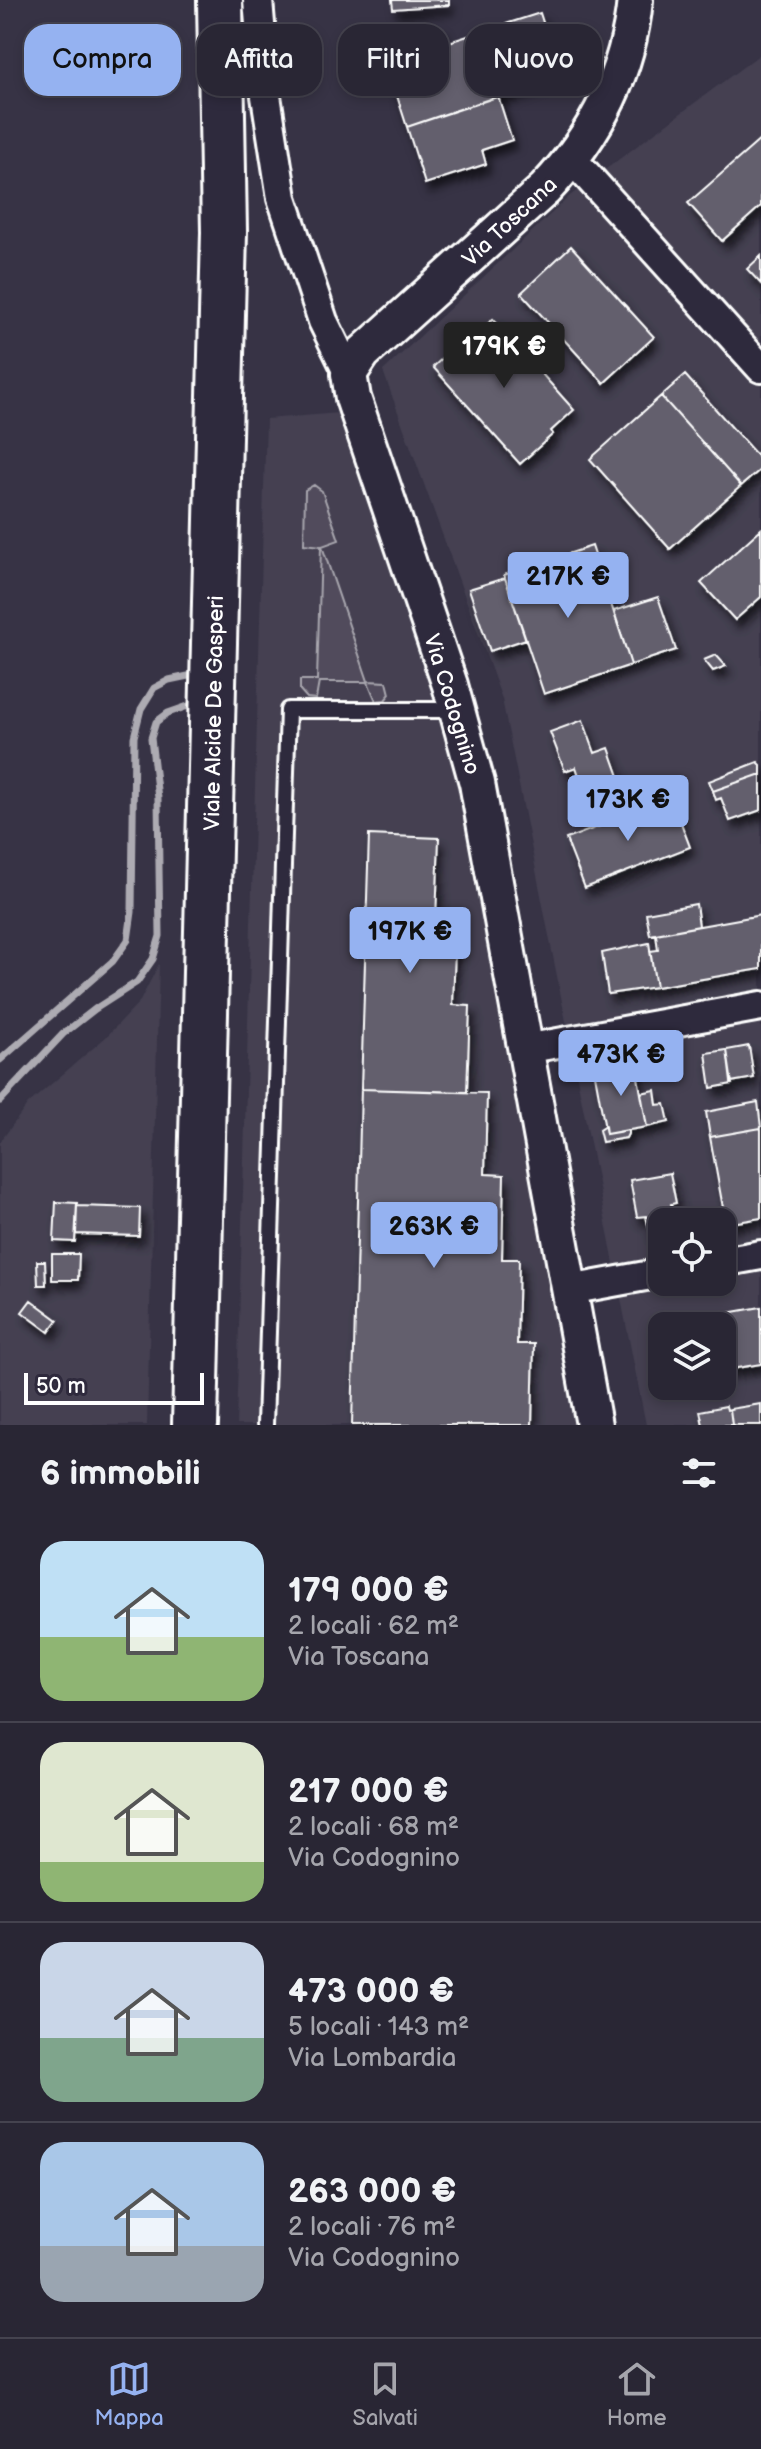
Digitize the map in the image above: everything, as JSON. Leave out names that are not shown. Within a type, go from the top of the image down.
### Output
[{"type":"main road","name":"Viale Alcide De Gasperi","points":[[195,1425],[224,232],[220,0]]},
{"type":"street","name":"Via Codognino","points":[[258,0],[266,96],[282,198],[323,321],[349,374],[353,398],[458,710],[477,783],[594,1425]]},
{"type":"street","points":[[570,162],[603,111],[639,9]]},
{"type":"street","name":"Via Toscana","points":[[349,374],[363,353],[545,189],[570,162],[594,183],[761,368]]},
{"type":"street","points":[[525,1049],[761,1006]]},
{"type":"street","points":[[736,1259],[761,1255]]},
{"type":"street","points":[[569,1290],[648,1276]]},
{"type":"lane","points":[[265,1425],[288,710],[458,710]]},
{"type":"shaded area","points":[[759,55],[761,57],[761,1425],[646,1425],[502,699],[383,371],[571,195]]},
{"type":"shaded area","points":[[339,413],[431,678],[451,746],[467,818],[577,1425],[236,1425],[266,419]]},
{"type":"shaded area","points":[[314,485],[322,491],[339,540],[322,546],[368,681],[387,682],[390,694],[385,700],[376,701],[368,682],[319,682],[316,699],[307,698],[300,690],[300,680],[317,680],[321,546],[304,544],[305,490]]},
{"type":"shaded area","points":[[159,964],[147,1425],[0,1425],[0,1142],[28,1104],[106,1037],[140,1001]]},
{"type":"building","points":[[392,0],[449,0],[449,5],[393,9]]},
{"type":"building","points":[[540,13],[543,24],[506,24]]},
{"type":"building","points":[[465,37],[465,96],[500,96],[407,127],[397,96],[449,96],[449,42]]},
{"type":"building","points":[[498,96],[512,140],[482,150],[486,164],[425,184],[407,127]]},
{"type":"building","points":[[761,139],[761,206],[722,241],[688,203]]},
{"type":"building","points":[[571,246],[654,337],[604,383],[521,293]]},
{"type":"building","points":[[761,256],[761,284],[747,269]]},
{"type":"building","points":[[493,319],[574,410],[520,464],[433,367],[464,338],[467,342]]},
{"type":"building","points":[[685,375],[761,460],[761,469],[741,486],[661,396]]},
{"type":"building","points":[[661,396],[741,486],[670,549],[590,459]]},
{"type":"building","points":[[761,529],[761,597],[735,620],[701,583]]},
{"type":"building","points":[[592,546],[631,665],[544,694],[504,575]]},
{"type":"building","points":[[505,578],[526,639],[490,651],[469,589]]},
{"type":"building","points":[[658,597],[676,650],[631,665],[614,611]]},
{"type":"building","points":[[716,655],[726,666],[713,671],[704,660]]},
{"type":"building","points":[[583,720],[595,753],[609,748],[621,782],[586,795],[576,767],[565,771],[550,732]]},
{"type":"building","points":[[758,762],[761,774],[713,791],[709,781]]},
{"type":"building","points":[[761,774],[761,810],[730,821],[721,798],[716,800],[713,791]]},
{"type":"building","points":[[672,799],[690,847],[585,888],[566,839]]},
{"type":"building","points":[[369,835],[439,838],[436,919],[456,920],[453,1005],[470,1006],[467,1092],[361,1089]]},
{"type":"building","points":[[696,904],[699,926],[650,935],[646,913]]},
{"type":"building","points":[[761,915],[761,969],[656,987],[650,951],[658,950],[656,934]]},
{"type":"building","points":[[649,943],[656,987],[608,994],[602,953]]},
{"type":"building","points":[[749,1046],[754,1078],[731,1082],[727,1050]]},
{"type":"building","points":[[727,1050],[732,1084],[711,1088],[706,1053]]},
{"type":"building","points":[[635,1061],[647,1127],[606,1134],[594,1069]]},
{"type":"building","points":[[361,1089],[487,1093],[485,1174],[504,1175],[502,1259],[519,1259],[517,1344],[534,1344],[532,1425],[352,1425]]},
{"type":"building","points":[[655,1090],[657,1105],[665,1104],[669,1122],[647,1127],[641,1093]]},
{"type":"building","points":[[758,1102],[761,1128],[710,1137],[706,1112]]},
{"type":"building","points":[[605,1126],[606,1134],[628,1130],[628,1134],[626,1138],[602,1142],[599,1130]]},
{"type":"building","points":[[761,1128],[761,1218],[736,1222],[736,1208],[723,1208],[710,1137]]},
{"type":"building","points":[[670,1173],[676,1203],[671,1204],[672,1208],[648,1208],[648,1224],[646,1216],[637,1217],[630,1180]]},
{"type":"building","points":[[56,1202],[77,1203],[75,1242],[54,1241]]},
{"type":"building","points":[[77,1206],[140,1208],[139,1236],[76,1234]]},
{"type":"building","points":[[52,1254],[79,1254],[78,1280],[52,1280]]},
{"type":"building","points":[[37,1261],[45,1261],[46,1285],[38,1285]]},
{"type":"building","points":[[31,1300],[58,1320],[49,1332],[22,1312]]},
{"type":"building","points":[[761,1307],[761,1364],[736,1368],[736,1312],[733,1312]]},
{"type":"building","points":[[761,1404],[761,1425],[732,1425],[730,1409]]},
{"type":"building","points":[[726,1406],[727,1410],[730,1409],[732,1425],[703,1425],[700,1411]]},
{"type":"waterway","points":[[0,1060],[113,961],[128,940],[132,912],[134,737],[141,709],[154,688],[169,680],[188,676]]},
{"type":"waterway","points":[[0,1101],[63,1034],[137,982],[153,959],[160,936],[158,798],[151,738],[156,722],[168,713],[188,706]]}]
